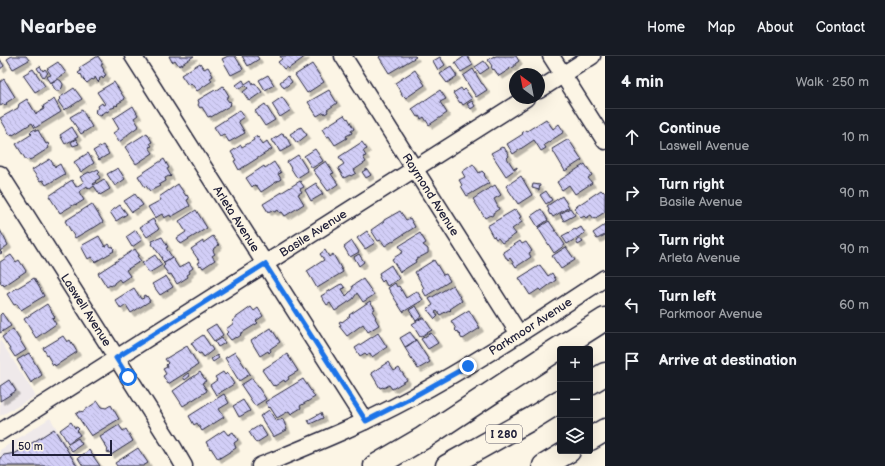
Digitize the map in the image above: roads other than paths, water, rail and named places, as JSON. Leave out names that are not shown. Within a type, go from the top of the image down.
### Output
[{"type":"highway","points":[[375,466],[423,438],[537,362],[605,319]]},
{"type":"highway","points":[[592,382],[605,374]]},
{"type":"highway","name":"I 280","points":[[447,466],[557,403]]},
{"type":"highway","points":[[593,436],[605,430]]},
{"type":"highway","points":[[544,466],[564,454]]},
{"type":"street","name":"Arleta Avenue","points":[[133,56],[366,421]]},
{"type":"street","name":"Raymond Avenue","points":[[343,56],[519,334]]},
{"type":"street","points":[[551,56],[605,141]]},
{"type":"street","points":[[545,86],[592,56]]},
{"type":"street","name":"Basile Avenue","points":[[0,432],[517,104]]},
{"type":"street","name":"Laswell Avenue","points":[[0,174],[184,466]]},
{"type":"street","name":"Parkmoor Avenue","points":[[260,466],[366,421],[409,399],[468,366],[605,278]]}]
